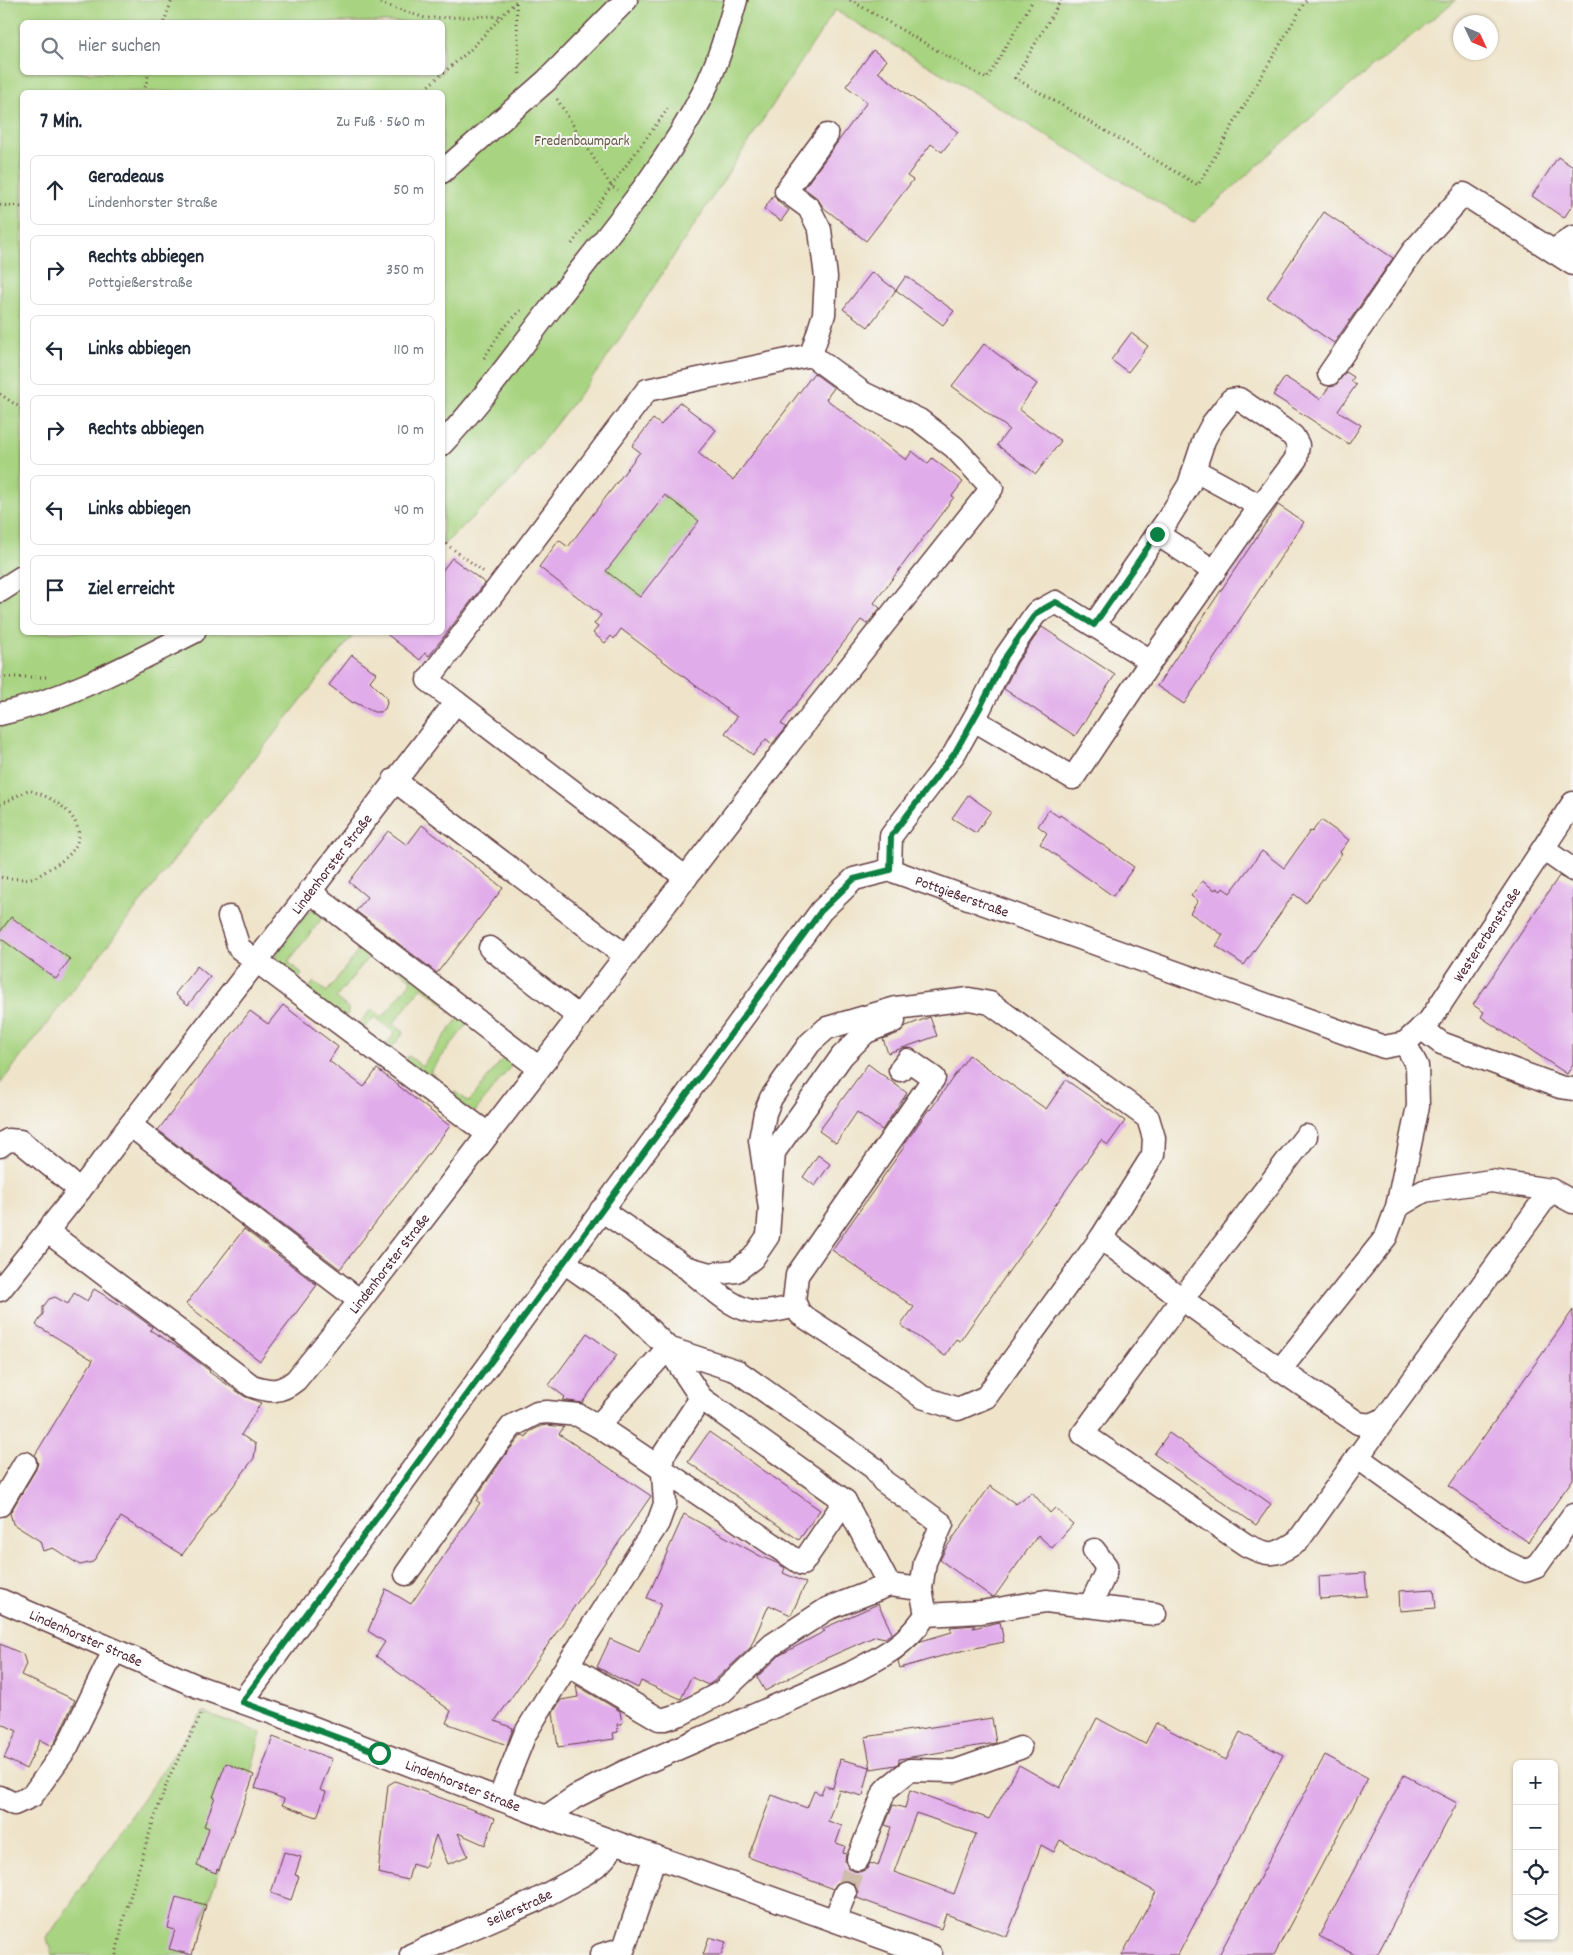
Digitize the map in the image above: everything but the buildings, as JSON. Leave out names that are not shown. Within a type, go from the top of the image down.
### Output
[{"type":"street","points":[[445,169],[546,81],[626,0]]},
{"type":"street","points":[[445,440],[484,394],[634,201],[666,155],[703,93],[724,40],[736,0]]},
{"type":"street","points":[[686,878],[428,680],[648,390],[811,355],[824,314],[826,277],[820,230],[809,208],[786,192],[827,135]]},
{"type":"street","points":[[1329,374],[1413,251],[1464,194],[1573,264]]},
{"type":"street","points":[[1553,251],[1573,237]]},
{"type":"street","name":"Lindenhorster Straße","points":[[48,1232],[252,1386],[267,1391],[285,1389],[296,1380],[360,1302],[791,741],[992,488],[954,447],[919,420],[863,393],[811,355]]},
{"type":"street","points":[[974,720],[1072,778],[1214,571],[1296,459],[1298,445],[1293,436],[1239,399],[1231,400],[1213,423],[1204,440],[1189,485],[1094,625]]},
{"type":"street","points":[[1194,470],[1260,506]]},
{"type":"street","points":[[1157,534],[1214,571]]},
{"type":"street","points":[[0,591],[20,578]]},
{"type":"street","points":[[242,1702],[821,911],[854,879],[890,870],[891,836],[954,754],[974,720],[1006,656],[1036,613],[1056,602],[1152,661]]},
{"type":"street","points":[[0,714],[25,708],[105,677],[188,635]]},
{"type":"street","name":"Lindenhorster Straße","points":[[0,1290],[48,1232],[309,890],[456,702]]},
{"type":"street","points":[[394,780],[626,956]]},
{"type":"street","name":"Westererbenstraße","points":[[1403,1039],[1430,1020],[1573,804]]},
{"type":"street","points":[[1543,849],[1573,870]]},
{"type":"street","name":"Pottgießerstraße","points":[[890,870],[1403,1039],[1441,1043],[1560,1087],[1573,1089]]},
{"type":"street","points":[[309,890],[539,1068]]},
{"type":"street","points":[[229,916],[239,948],[488,1134]]},
{"type":"street","points":[[490,948],[579,1017]]},
{"type":"street","points":[[770,1209],[760,1140],[764,1113],[771,1098],[810,1043],[828,1028],[896,1008],[969,1000],[990,1003],[1148,1118],[1154,1138],[1153,1155],[1101,1238],[986,1397],[958,1410],[922,1397],[899,1379],[800,1314],[794,1301],[797,1275],[934,1078],[908,1060],[900,1070]]},
{"type":"street","points":[[684,1267],[710,1274],[736,1271],[753,1258],[768,1236],[774,1152],[842,1056],[866,1032],[951,1001]]},
{"type":"street","points":[[1280,1370],[1386,1237],[1397,1208],[1418,1106],[1416,1066],[1403,1039]]},
{"type":"street","points":[[130,1125],[360,1302]]},
{"type":"street","points":[[1306,1136],[1182,1299],[1083,1434],[1246,1545],[1265,1554],[1282,1551],[1298,1541],[1551,1190]]},
{"type":"street","points":[[0,1146],[8,1140],[20,1141],[80,1190]]},
{"type":"street","points":[[1397,1208],[1424,1191],[1491,1181],[1551,1190],[1573,1202]]},
{"type":"street","points":[[601,1210],[684,1267],[736,1306],[756,1312],[772,1312],[796,1306]]},
{"type":"street","points":[[1101,1238],[1280,1370],[1358,1423],[1374,1424],[1387,1416]]},
{"type":"street","points":[[564,1262],[621,1302],[668,1348],[701,1398],[845,1501],[888,1585]]},
{"type":"street","points":[[598,1426],[668,1348]]},
{"type":"street","points":[[546,1817],[575,1797],[624,1772],[851,1673],[878,1659],[895,1649],[917,1628],[926,1615],[921,1589],[925,1562],[942,1524],[882,1481],[874,1468],[737,1372],[668,1348]]},
{"type":"street","points":[[499,1799],[525,1734],[658,1523],[665,1504],[662,1457],[701,1398]]},
{"type":"street","points":[[406,1574],[512,1426],[537,1412],[578,1415],[598,1426],[802,1564],[845,1501]]},
{"type":"street","points":[[1357,1457],[1499,1559],[1525,1571],[1536,1567],[1573,1515]]},
{"type":"street","points":[[0,1505],[25,1463]]},
{"type":"street","points":[[1090,1606],[1105,1574],[1106,1566],[1094,1550]]},
{"type":"street","points":[[568,1664],[653,1716],[665,1719],[681,1714],[722,1692],[772,1646],[827,1609],[888,1585],[921,1589]]},
{"type":"street","name":"Lindenhorster Straße","points":[[0,1600],[199,1687],[613,1842],[931,1955]]},
{"type":"street","points":[[926,1615],[981,1612],[1046,1601],[1155,1614]]},
{"type":"street","points":[[0,1798],[14,1804],[32,1796],[67,1747],[114,1651]]},
{"type":"street","points":[[858,1859],[885,1790],[910,1770],[955,1771],[1020,1748]]},
{"type":"street","name":"Seilerstraße","points":[[411,1955],[537,1900],[586,1873],[600,1863],[608,1854],[613,1842]]},
{"type":"street","points":[[601,1955],[624,1948],[656,1856]]},
{"type":"street","points":[[836,1920],[846,1893]]},
{"type":"path","points":[[165,20],[172,0]]},
{"type":"path","points":[[377,0],[425,18],[502,16]]},
{"type":"path","points":[[850,0],[987,79],[1033,0]]},
{"type":"path","points":[[1061,0],[1015,78],[1198,185],[1306,0]]},
{"type":"path","points":[[445,72],[469,51],[516,1]]},
{"type":"path","points":[[516,1],[522,102]]},
{"type":"path","points":[[144,90],[148,75]]},
{"type":"path","points":[[423,90],[441,75]]},
{"type":"path","points":[[546,81],[611,186],[634,201]]},
{"type":"path","points":[[566,252],[611,186],[672,104]]},
{"type":"path","points":[[0,204],[20,208]]},
{"type":"path","points":[[483,360],[502,330],[526,304]]},
{"type":"path","points":[[0,394],[20,408]]},
{"type":"path","points":[[445,543],[500,585]]},
{"type":"path","points":[[0,805],[28,790],[42,794],[61,805],[74,818],[79,836],[74,850],[59,864],[32,878],[0,877]]},
{"type":"path","points":[[116,1955],[124,1917],[152,1824],[169,1777],[205,1708]]},
{"type":"green space","name":"Fredenbaumpark","points":[[0,0],[1456,0],[1322,108],[1193,223],[835,10],[603,364],[513,479],[445,543],[445,90],[20,90],[20,635],[353,635],[189,840],[0,1084]]},
{"type":"green space","points":[[703,493],[714,502],[640,597],[606,571],[665,495],[688,512]]},
{"type":"green space","points":[[316,908],[327,910],[518,1057],[474,1113],[453,1097],[456,1092],[469,1102],[507,1053],[468,1023],[430,1072],[442,1082],[439,1087],[406,1061],[407,1057],[409,1056],[422,1066],[460,1016],[422,987],[393,1024],[404,1032],[390,1050],[385,1046],[395,1033],[374,1017],[364,1029],[358,1025],[371,1009],[383,1017],[412,980],[374,950],[336,998],[349,1009],[347,1015],[341,1019],[306,992],[314,982],[327,992],[364,943],[326,913],[288,962],[302,973],[299,979],[293,983],[281,973],[275,964],[276,954],[308,912]]},
{"type":"green space","points":[[203,1712],[261,1733],[244,1799],[190,1955],[52,1955],[47,1938]]},
{"type":"tunnel","points":[[845,1893],[858,1859]]},
{"type":"route","points":[[379,1753],[242,1702],[821,911],[854,879],[890,870],[891,836],[954,754],[1006,656],[1036,613],[1056,602],[1094,625],[1157,534]]}]
